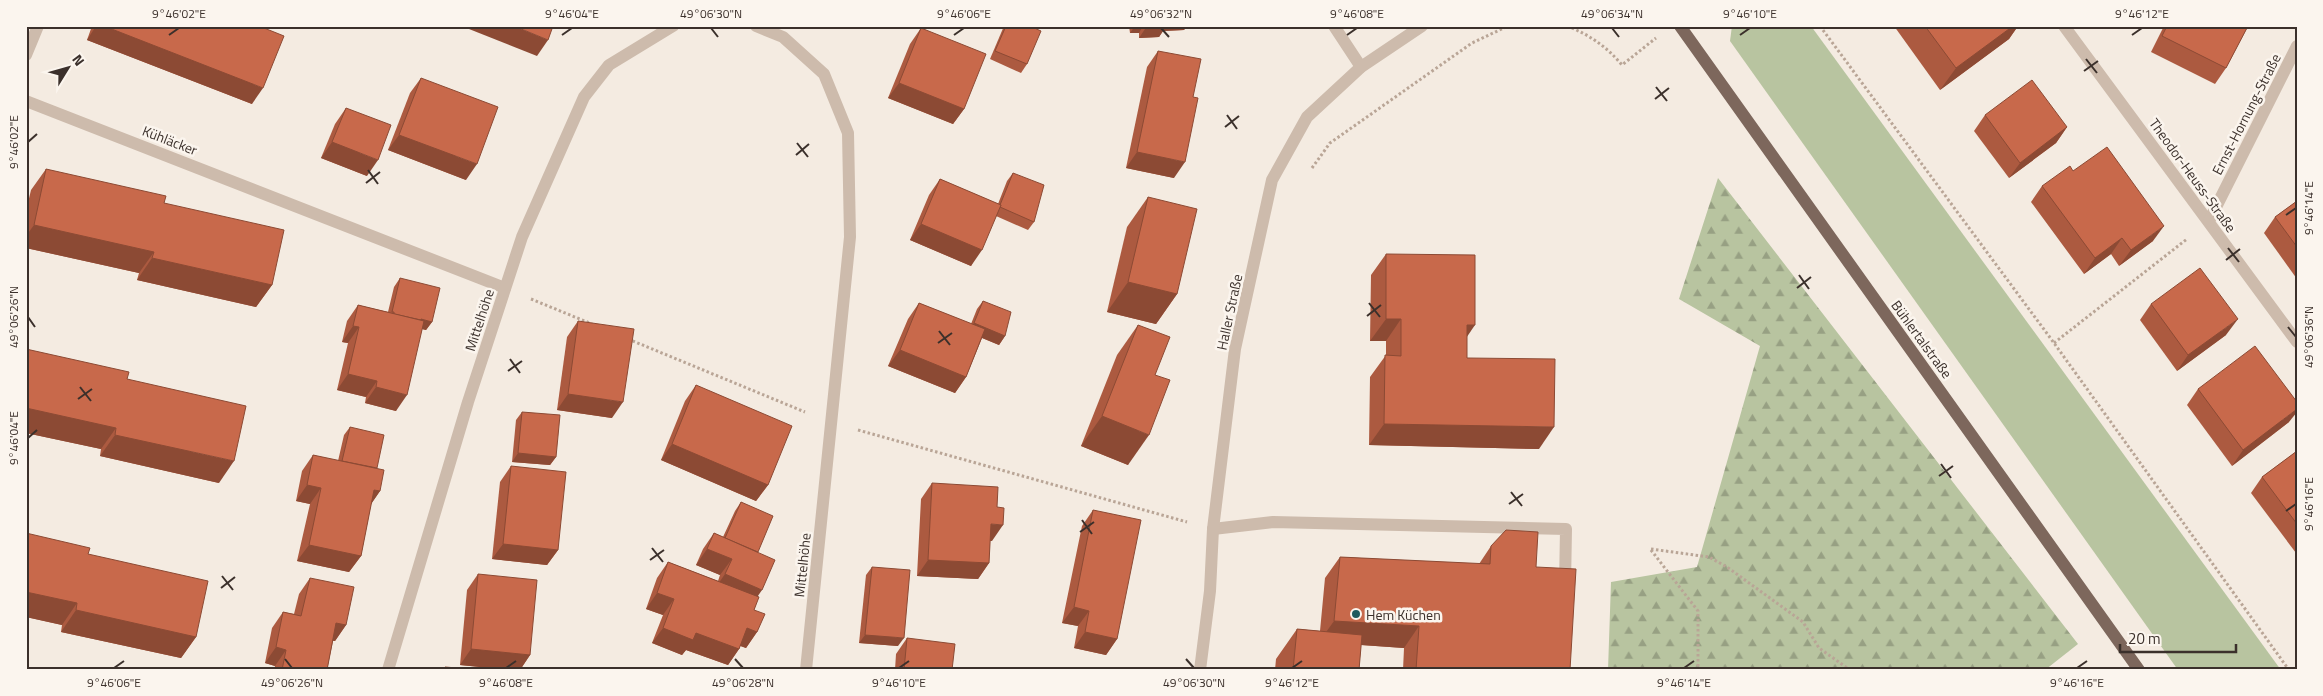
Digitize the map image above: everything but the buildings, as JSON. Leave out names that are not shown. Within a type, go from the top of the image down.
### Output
[{"type":"main road","name":"Bühlertalstraße","points":[[1680,26],[2139,670]]},
{"type":"street","points":[[26,55],[38,26]]},
{"type":"street","name":"Mittelhöhe","points":[[388,670],[468,402],[522,237],[584,98],[609,65],[673,26]]},
{"type":"street","name":"Mittelhöhe","points":[[756,26],[783,37],[824,74],[848,133],[850,237],[806,670]]},
{"type":"street","points":[[1334,26],[1360,67]]},
{"type":"street","name":"Haller Straße","points":[[1200,670],[1210,591],[1213,529],[1235,349],[1272,180],[1307,117],[1360,67],[1422,26]]},
{"type":"street","name":"Theodor-Heuss-Straße","points":[[2064,26],[2297,342]]},
{"type":"street","name":"Ernst-Hornung-Straße","points":[[2209,221],[2297,46]]},
{"type":"street","name":"Kühläcker","points":[[26,101],[505,288]]},
{"type":"street","points":[[1213,529],[1273,522],[1566,529],[1565,594]]},
{"type":"path","points":[[1309,173],[1330,144],[1472,43],[1497,28],[1508,26]]},
{"type":"path","points":[[1567,26],[1609,49],[1622,65],[1657,37]]},
{"type":"path","points":[[1820,26],[2054,343],[2289,670]]},
{"type":"path","points":[[2054,343],[2209,221]]},
{"type":"path","points":[[1698,670],[1698,611],[1651,549],[1709,557],[1727,566],[1803,622],[1819,648],[1850,670]]},
{"type":"green space","points":[[1732,26],[1811,26],[2281,670],[2178,670],[1730,41]]},
{"type":"green space","points":[[1718,178],[2078,644],[2045,670],[1608,670],[1611,582],[1697,567],[1760,346],[1679,299]]},
{"type":"place","name":"Hem Küchen","points":[[1356,614]]}]
